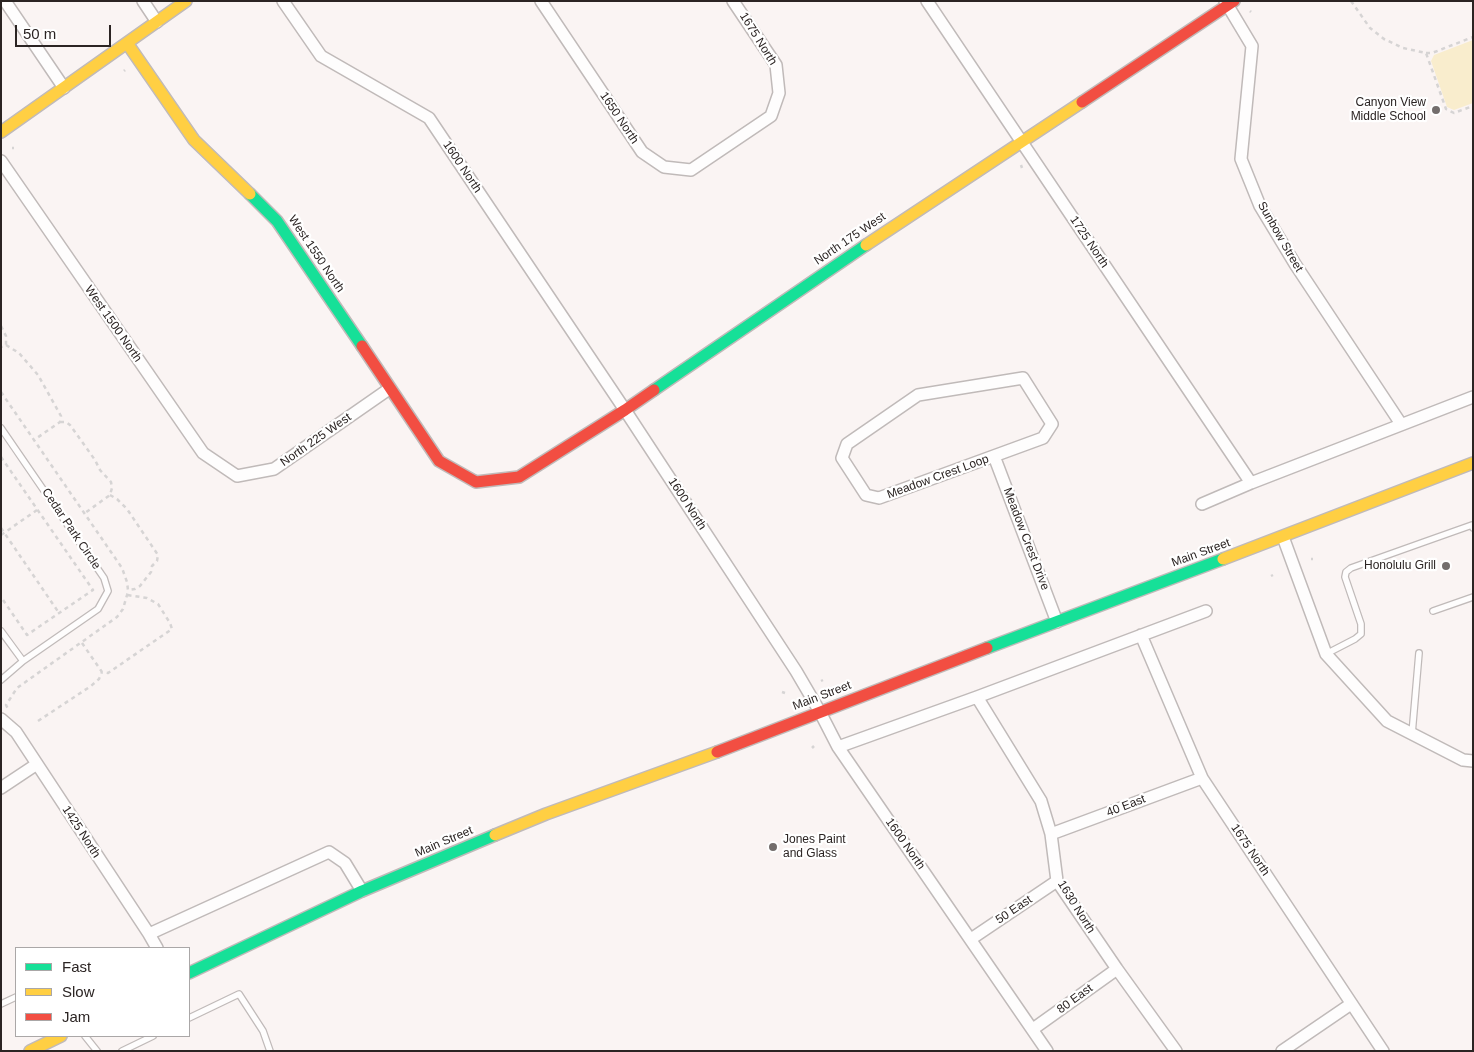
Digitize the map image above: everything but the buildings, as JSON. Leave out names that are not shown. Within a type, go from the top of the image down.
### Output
[{"type":"street","points":[[5,1],[64,88]]},
{"type":"street","points":[[143,1],[157,22]]},
{"type":"street","points":[[1,132],[186,1]]},
{"type":"street","name":"1600 North","points":[[283,1],[321,56],[429,118],[625,410],[796,671],[838,747],[1047,1051]]},
{"type":"street","name":"1650 North","points":[[541,1],[642,152],[664,167],[691,170],[729,145]]},
{"type":"street","name":"1675 North","points":[[729,145],[772,116],[779,93],[776,65],[733,1]]},
{"type":"street","name":"1725 North","points":[[927,1],[1251,483]]},
{"type":"street","name":"North 175 West","points":[[476,482],[519,477],[625,410],[886,231],[1229,3]]},
{"type":"street","name":"Sunbow Street","points":[[1229,3],[1252,46],[1247,113],[1241,159],[1260,206],[1295,264],[1401,424]]},
{"type":"street","name":"West 1550 North","points":[[127,44],[194,140],[277,221],[439,461],[476,482]]},
{"type":"street","name":"West 1500 North","points":[[1,161],[203,453],[237,476]]},
{"type":"street","name":"Meadow Crest Loop","points":[[1023,378],[1052,424],[1043,438],[994,456],[879,498],[866,495],[842,458],[847,444],[918,395],[1023,378]]},
{"type":"street","name":"North 225 West","points":[[237,476],[274,469],[389,389]]},
{"type":"street","points":[[1202,504],[1251,483],[1473,397]]},
{"type":"street","name":"Meadow Crest Drive","points":[[994,456],[1057,622]]},
{"type":"street","name":"Main Street","points":[[190,973],[362,892],[546,814],[696,760],[1283,537],[1473,462]]},
{"type":"street","points":[[1283,537],[1326,654],[1387,721],[1463,760],[1473,760]]},
{"type":"street","points":[[838,747],[1206,611]]},
{"type":"street","name":"1675 North","points":[[1141,635],[1202,778],[1382,1051]]},
{"type":"street","name":"1630 North","points":[[977,697],[1041,801],[1051,834],[1057,881],[1176,1051]]},
{"type":"street","name":"1425 North","points":[[1,719],[16,732],[156,947]]},
{"type":"street","points":[[1,788],[36,764]]},
{"type":"street","name":"40 East","points":[[1051,834],[1202,778]]},
{"type":"street","points":[[149,934],[329,852],[345,864],[362,892]]},
{"type":"street","name":"50 East","points":[[971,939],[1057,881]]},
{"type":"street","name":"80 East","points":[[1033,1029],[1117,969]]},
{"type":"street","points":[[1282,1051],[1352,1004]]},
{"type":"street","points":[[30,1051],[59,1037]]},
{"type":"lane","name":"Cedar Park Circle","points":[[1,428],[104,578],[108,591],[98,609],[23,662],[1,680]]},
{"type":"lane","points":[[1326,654],[1355,640],[1361,634],[1361,624],[1345,577],[1346,572],[1351,568],[1472,526]]},
{"type":"lane","points":[[1433,612],[1473,597]]},
{"type":"lane","points":[[1,630],[23,662]]},
{"type":"lane","points":[[1412,734],[1419,653]]},
{"type":"lane","points":[[190,1018],[239,994],[263,1031],[270,1051]]},
{"type":"lane","points":[[1,1004],[15,997]]},
{"type":"lane","points":[[86,1037],[97,1051]]},
{"type":"lane","points":[[122,1051],[151,1037]]},
{"type":"path","points":[[1351,1],[1370,28],[1384,39],[1403,48],[1432,53],[1473,37]]},
{"type":"path","points":[[1426,53],[1446,109],[1454,112],[1473,106]]},
{"type":"path","points":[[1,326],[6,336],[6,344]]},
{"type":"path","points":[[1,347],[6,344]]},
{"type":"path","points":[[6,344],[19,353],[38,375],[58,409],[61,416],[60,422]]},
{"type":"path","points":[[1,392],[122,568],[128,590],[123,609],[117,618],[17,688],[6,705],[11,712]]},
{"type":"path","points":[[34,440],[60,422],[66,422],[96,460],[100,470],[111,482],[112,488],[110,495],[85,514]]},
{"type":"path","points":[[1,457],[93,590],[27,635],[1,597]]},
{"type":"path","points":[[110,495],[127,509],[158,555],[151,572],[140,586],[128,590]]},
{"type":"path","points":[[3,534],[37,510]]},
{"type":"path","points":[[1,528],[3,534],[59,613]]},
{"type":"path","points":[[82,643],[102,672],[108,673],[172,629],[170,622],[158,604],[147,598],[127,595]]},
{"type":"path","points":[[38,721],[91,686],[99,679],[102,672]]},
{"type":"shaded area","points":[[1473,40],[1473,103],[1454,110],[1447,107],[1431,61],[1434,55]]},
{"type":"traffic: fast","points":[[250,194],[277,221],[362,346]]},
{"type":"traffic: fast","points":[[654,390],[866,245]]},
{"type":"traffic: fast","points":[[987,648],[1223,559]]},
{"type":"traffic: fast","points":[[190,973],[362,891],[495,835]]},
{"type":"traffic: slow","points":[[1,132],[186,1]]},
{"type":"traffic: slow","points":[[127,43],[194,140],[250,194]]},
{"type":"traffic: slow","points":[[866,245],[1082,102]]},
{"type":"traffic: slow","points":[[1223,559],[1473,463]]},
{"type":"traffic: slow","points":[[495,835],[546,814],[717,752]]},
{"type":"traffic: slow","points":[[30,1051],[59,1037]]},
{"type":"traffic: jam","points":[[1082,102],[1234,1]]},
{"type":"traffic: jam","points":[[362,346],[439,461],[476,482],[519,477],[654,390]]},
{"type":"traffic: jam","points":[[717,752],[987,648]]},
{"type":"place","name":"Canyon View Middle School","points":[[1436,110]]},
{"type":"place","name":"Honolulu Grill","points":[[1446,566]]},
{"type":"place","name":"Jones Paint and Glass","points":[[773,847]]}]
